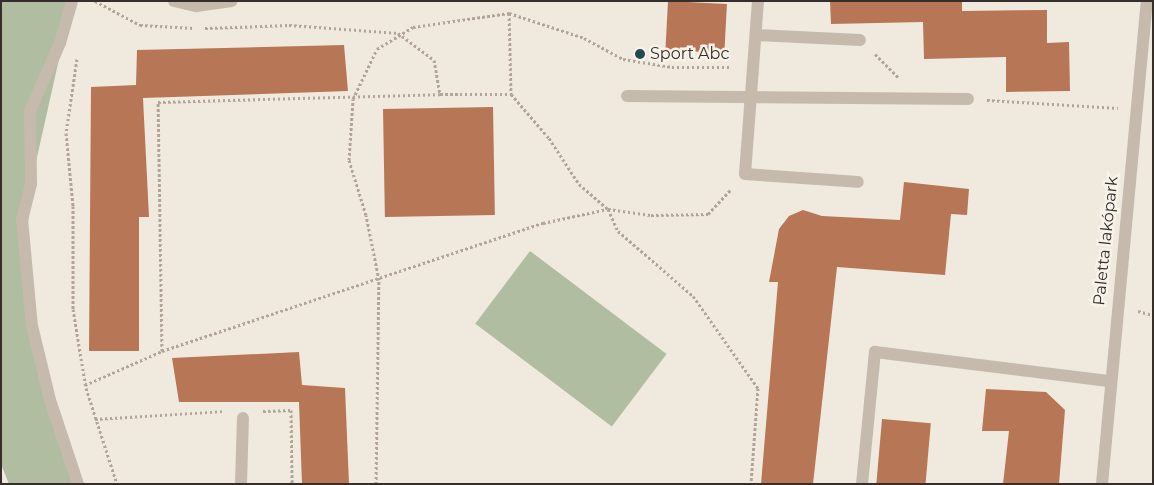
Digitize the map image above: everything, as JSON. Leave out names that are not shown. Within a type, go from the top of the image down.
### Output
[{"type":"street","points":[[72,1],[60,43],[30,111],[31,184],[22,219],[32,326],[50,400],[78,484]]},
{"type":"street","points":[[174,1],[196,6],[232,1]]},
{"type":"street","points":[[758,1],[745,174],[858,182]]},
{"type":"street","name":"Paletta lakópark","points":[[1102,484],[1108,381],[1147,1]]},
{"type":"street","points":[[756,35],[860,40]]},
{"type":"street","points":[[627,96],[968,99]]},
{"type":"street","points":[[862,484],[875,352],[1108,381]]},
{"type":"street","points":[[241,484],[243,418]]},
{"type":"path","points":[[90,10],[94,1],[140,25],[180,29],[289,25],[398,33],[434,60],[440,94]]},
{"type":"path","points":[[509,13],[511,94],[549,138],[580,184],[608,209],[618,231],[693,296],[758,388],[752,484]]},
{"type":"path","points":[[376,484],[379,280],[349,160],[353,99],[377,49],[398,33],[413,27],[509,13],[584,38],[624,59],[672,67],[754,67]]},
{"type":"path","points":[[860,40],[922,99]]},
{"type":"path","points":[[78,54],[66,133],[73,206],[73,309],[85,385],[117,484]]},
{"type":"path","points":[[162,351],[158,102],[353,99],[440,94],[511,94]]},
{"type":"path","points":[[968,99],[1136,109]]},
{"type":"path","points":[[85,385],[162,351],[379,280],[543,223],[608,209],[652,215],[708,214],[745,174]]},
{"type":"green space","points":[[1,1],[72,1],[31,184],[25,263],[50,400],[81,484],[9,484],[1,464]]},
{"type":"green space","points":[[530,251],[667,354],[612,427],[475,324]]},
{"type":"building","points":[[668,1],[727,4],[724,53],[665,50]]},
{"type":"building","points":[[830,1],[962,1],[962,11],[1047,10],[1047,43],[1069,42],[1070,91],[1006,92],[1006,57],[924,59],[923,22],[831,24]]},
{"type":"building","points":[[344,45],[348,91],[143,98],[149,217],[139,217],[139,351],[89,351],[91,87],[136,85],[137,50]]},
{"type":"building","points":[[493,107],[495,215],[385,217],[383,109]]},
{"type":"building","points":[[904,182],[969,189],[967,215],[951,214],[945,275],[837,267],[813,484],[761,484],[778,282],[769,282],[779,229],[789,216],[803,210],[822,216],[900,220]]},
{"type":"building","points":[[299,352],[302,385],[345,388],[349,484],[302,484],[299,402],[179,402],[172,358]]},
{"type":"building","points":[[986,389],[1046,392],[1065,410],[1059,484],[1003,484],[1009,431],[982,431]]},
{"type":"building","points":[[882,419],[931,423],[926,484],[876,484]]},
{"type":"place","name":"Sport Abc","points":[[640,54]]}]
